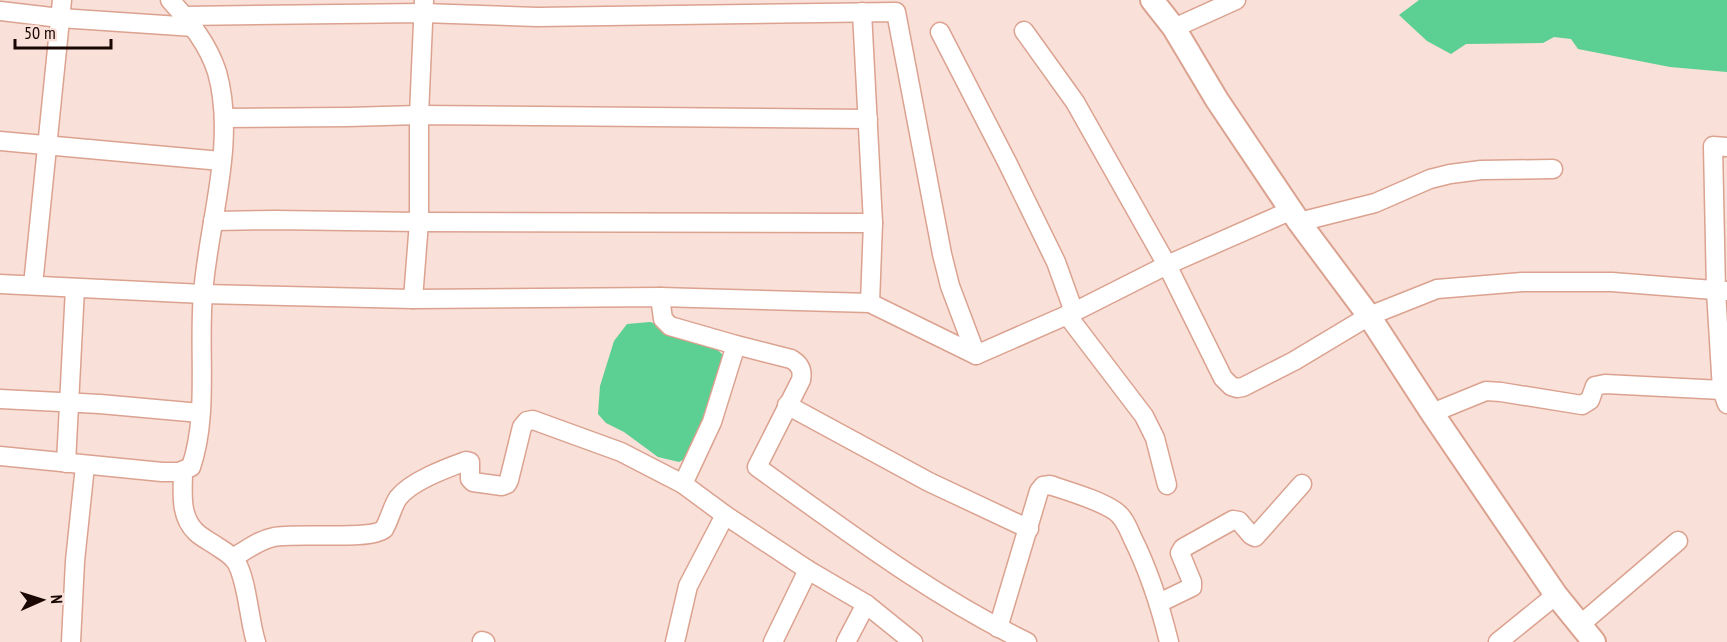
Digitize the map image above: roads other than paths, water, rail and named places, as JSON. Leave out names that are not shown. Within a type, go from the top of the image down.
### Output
[{"type":"main road","points":[[1152,0],[1174,28],[1216,100],[1295,216],[1369,316],[1556,595],[1588,633]]},
{"type":"street","points":[[0,456],[162,472],[183,471],[190,467],[194,458],[200,413],[203,294],[221,161],[224,118],[217,73],[207,47],[170,0]]},
{"type":"street","points":[[1174,28],[1236,0]]},
{"type":"street","points":[[413,299],[419,222],[419,115],[424,7]]},
{"type":"street","points":[[0,11],[61,9],[189,22],[424,7],[537,17],[896,12],[942,255],[950,286],[976,355]]},
{"type":"street","points":[[33,285],[61,9]]},
{"type":"street","points":[[862,12],[873,223],[870,303]]},
{"type":"street","points":[[1024,31],[1075,102],[1167,265],[1223,378],[1231,387],[1249,385],[1369,316],[1437,289],[1522,282],[1612,282],[1721,291]]},
{"type":"street","points":[[940,32],[1056,262],[1070,313],[1144,416],[1155,438],[1167,485]]},
{"type":"street","points":[[224,118],[419,115],[868,119]]},
{"type":"street","points":[[0,141],[221,161]]},
{"type":"street","points":[[1432,413],[1486,391],[1578,405],[1587,403],[1595,386],[1600,384],[1724,397],[1713,147],[1727,147]]},
{"type":"street","points":[[976,355],[1070,313],[1167,265],[1295,216],[1375,202],[1430,179],[1450,174],[1481,170],[1553,169]]},
{"type":"street","points":[[213,221],[873,223]]},
{"type":"street","points":[[0,284],[203,294],[413,299],[660,297],[870,303],[976,355]]},
{"type":"street","points":[[66,463],[75,288]]},
{"type":"street","points":[[660,297],[663,319],[670,326],[791,359],[798,363],[802,374],[801,380],[757,467],[930,588],[998,628],[1027,642]]},
{"type":"street","points":[[682,484],[712,422],[736,345]]},
{"type":"street","points":[[0,399],[100,404],[200,413]]},
{"type":"street","points":[[787,405],[929,482],[1029,528]]},
{"type":"street","points":[[233,558],[258,543],[277,536],[365,535],[381,532],[399,496],[406,490],[434,474],[466,461],[470,462],[473,482],[502,486],[507,484],[522,427],[529,420],[621,452],[682,484],[808,570],[866,604],[913,642]]},
{"type":"street","points":[[70,642],[75,561],[85,465]]},
{"type":"street","points":[[183,471],[183,504],[189,523],[196,533],[233,558],[242,576],[256,642]]},
{"type":"street","points":[[1159,603],[1192,587],[1180,552],[1183,548],[1230,521],[1236,520],[1255,537],[1302,484]]},
{"type":"street","points":[[998,628],[1039,491],[1043,486],[1050,485],[1102,505],[1116,512],[1124,521],[1140,552],[1159,603],[1169,642]]},
{"type":"street","points":[[675,642],[688,586],[725,515]]},
{"type":"street","points":[[1588,633],[1678,541]]},
{"type":"street","points":[[773,642],[808,570]]},
{"type":"street","points":[[1498,642],[1556,595]]},
{"type":"street","points":[[846,642],[866,604]]}]
